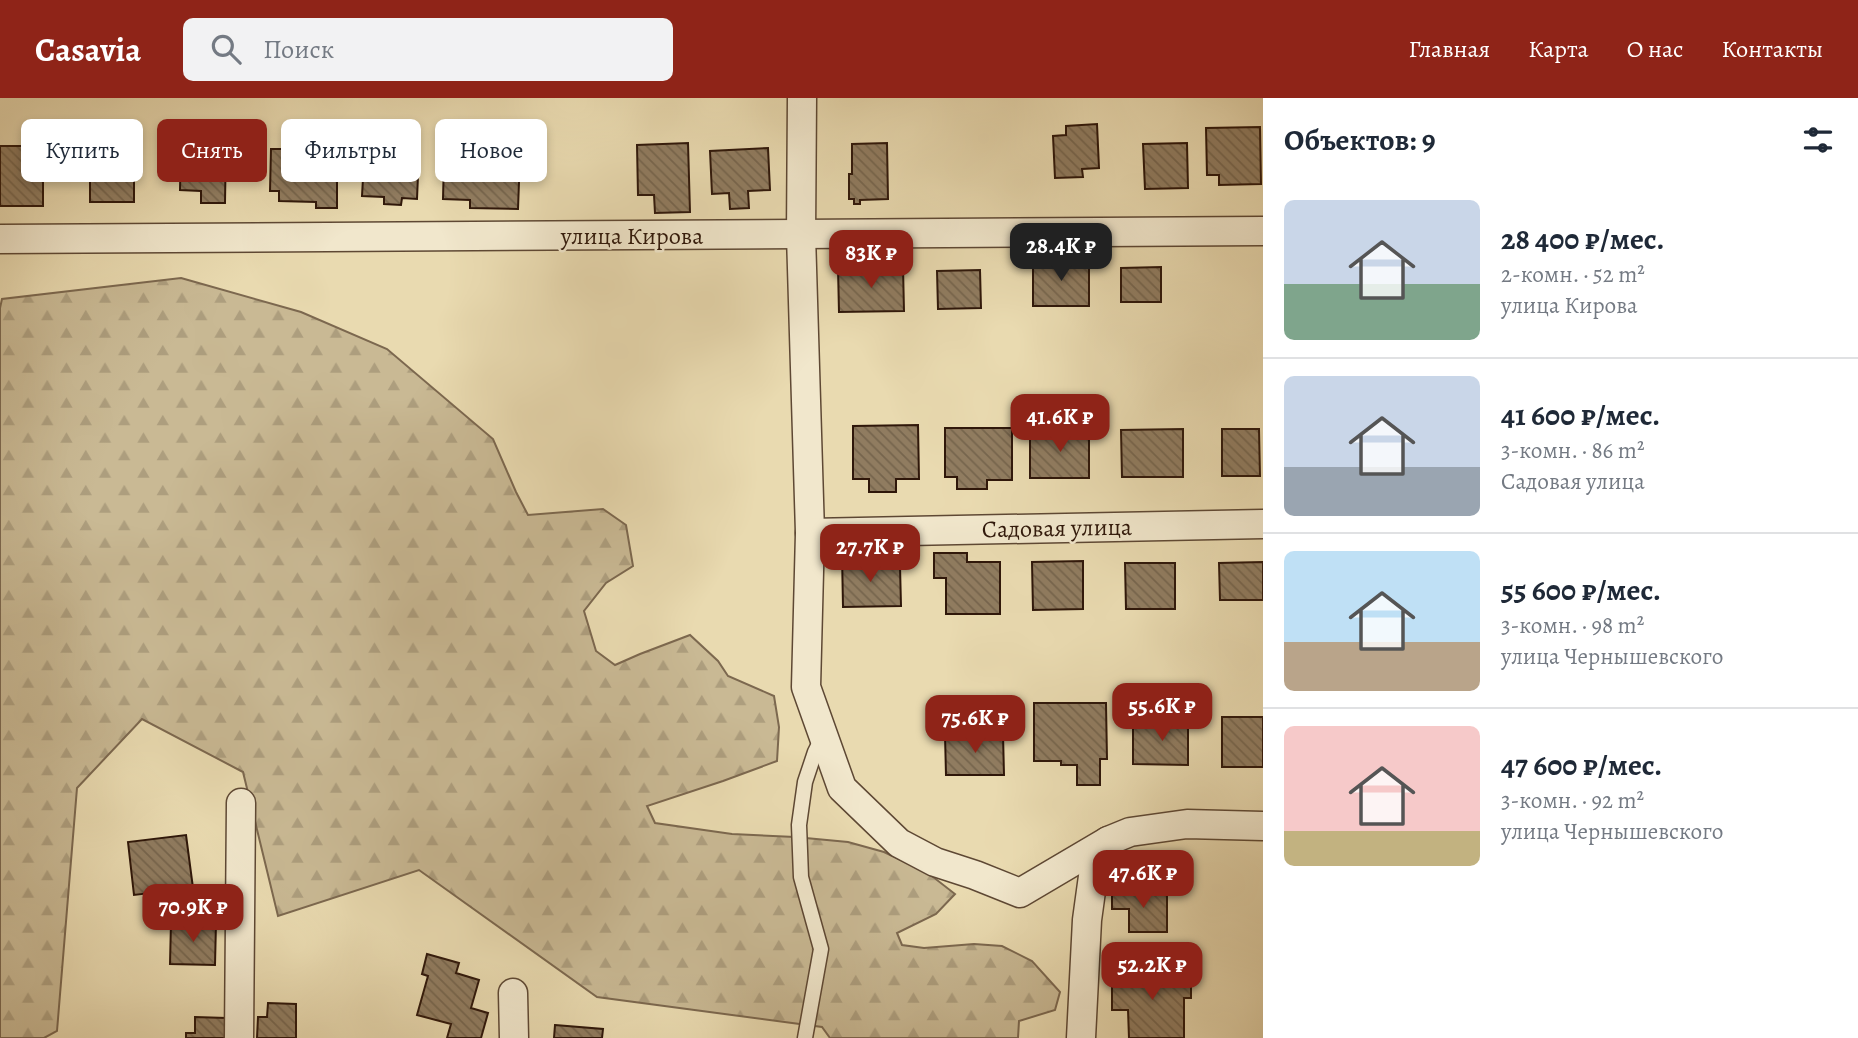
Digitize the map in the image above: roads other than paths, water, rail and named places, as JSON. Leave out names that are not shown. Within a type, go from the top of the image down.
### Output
[{"type":"street","points":[[802,98],[801,235],[810,533],[806,687],[842,788],[899,843],[935,862],[1020,893],[1119,837],[1187,824],[1263,826]]},
{"type":"street","name":"улица Кирова","points":[[0,239],[1263,231]]},
{"type":"street","name":"Садовая улица","points":[[810,533],[1263,524]]},
{"type":"street","points":[[239,1038],[242,803]]},
{"type":"street","points":[[1081,1038],[1087,920],[1094,869],[1119,837]]},
{"type":"street","points":[[513,993],[514,1038]]},
{"type":"lane","points":[[805,1038],[821,949],[801,877],[799,825],[805,782],[814,752],[823,736]]}]
